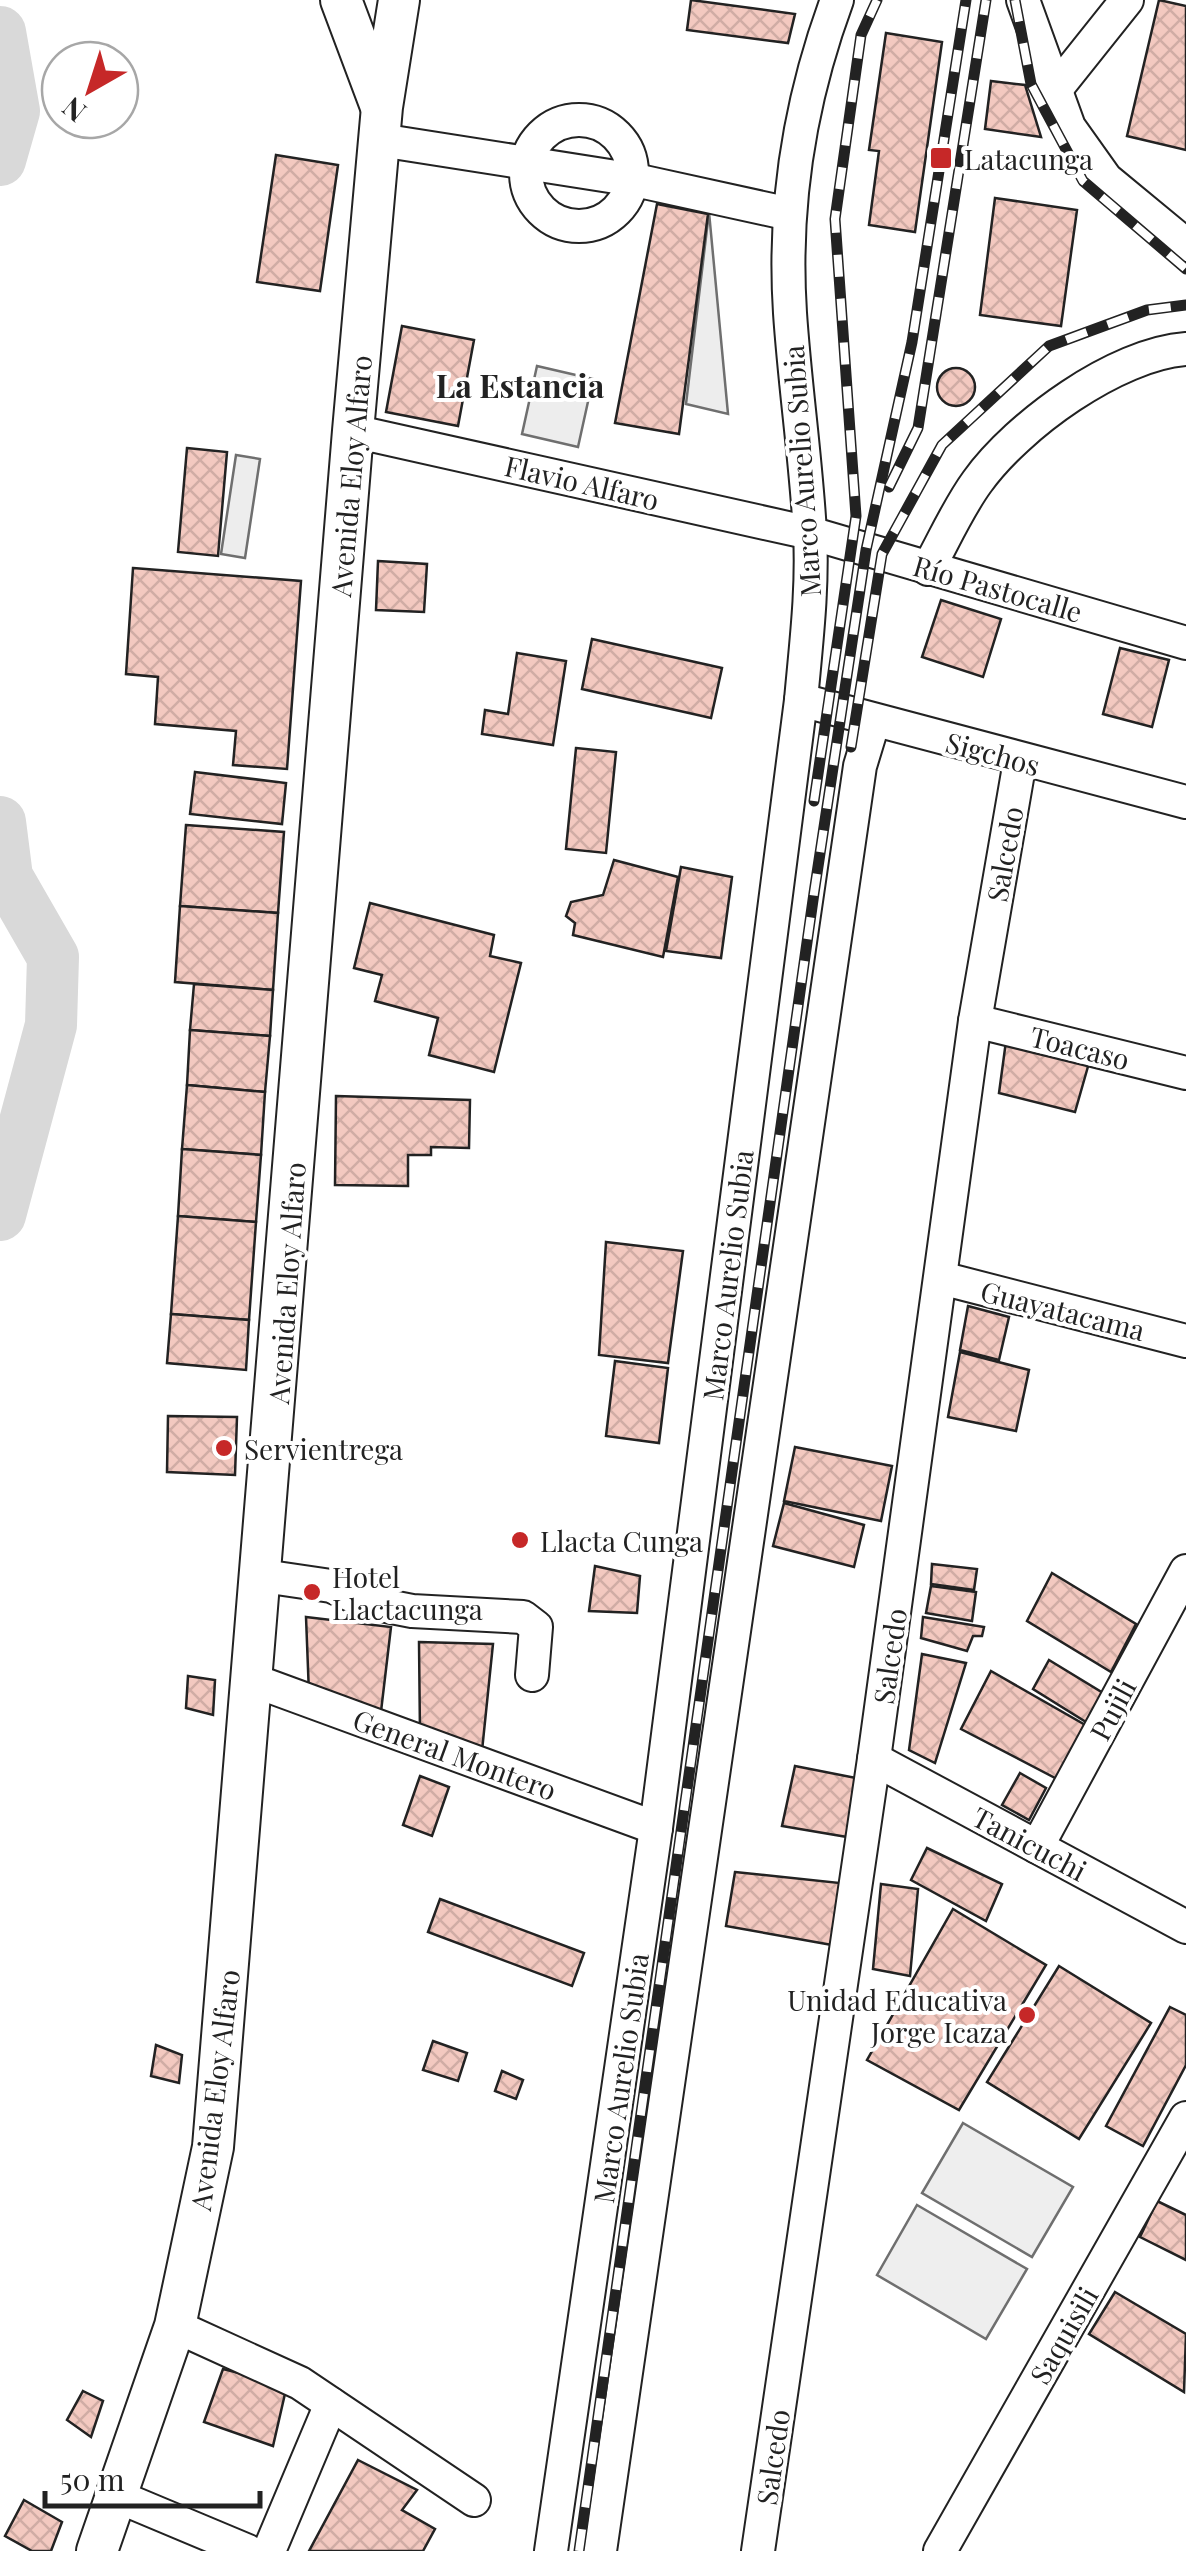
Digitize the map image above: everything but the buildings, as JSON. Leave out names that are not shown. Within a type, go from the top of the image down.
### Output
[{"type":"main road","points":[[341,0],[381,124]]},
{"type":"main road","name":"Avenida Eloy Alfaro","points":[[97,2551],[119,2497],[175,2326],[213,2147],[263,1576],[354,431],[381,124],[399,0]]},
{"type":"street","name":"Marco Aurelio Subia","points":[[551,2551],[656,1828],[801,700],[811,595],[810,533],[790,310],[790,214],[812,69],[838,0]]},
{"type":"street","points":[[1023,0],[1069,127],[1106,179],[1186,245]]},
{"type":"street","points":[[1056,89],[1126,0]]},
{"type":"street","points":[[570,120],[603,124],[628,148],[635,180],[614,218],[572,229],[535,207],[524,165],[540,135],[570,120]]},
{"type":"street","points":[[381,124],[524,165],[635,180],[790,214]]},
{"type":"street","points":[[928,568],[978,481],[1032,425],[1103,376],[1164,350],[1186,348]]},
{"type":"street","name":"Flavio Alfaro","points":[[354,431],[810,533]]},
{"type":"street","name":"Río Pastocalle","points":[[810,533],[1186,643]]},
{"type":"street","name":"Sigchos","points":[[801,700],[1186,802]]},
{"type":"street","name":"Marco Aurelio Subia","points":[[600,2551],[857,786],[874,720]]},
{"type":"street","name":"Salcedo","points":[[758,2551],[874,1759],[975,1022],[1020,761]]},
{"type":"street","name":"Toacaso","points":[[975,1022],[1186,1073]]},
{"type":"street","name":"Guayatacama","points":[[941,1278],[1186,1342]]},
{"type":"street","name":"Pujili","points":[[1037,1846],[1186,1571]]},
{"type":"street","points":[[263,1576],[331,1586],[366,1602],[412,1611],[524,1617],[536,1627],[532,1675]]},
{"type":"street","name":"General Montero","points":[[254,1681],[656,1828]]},
{"type":"street","name":"Tanicuchi","points":[[874,1759],[1186,1927]]},
{"type":"street","name":"Saquisili","points":[[940,2551],[1186,2118]]},
{"type":"street","points":[[175,2326],[300,2383],[474,2500]]},
{"type":"street","points":[[269,2551],[331,2404]]},
{"type":"street","points":[[119,2497],[248,2551]]},
{"type":"shaded area","points":[[709,212],[728,414],[686,404]]},
{"type":"shaded area","points":[[537,366],[593,379],[578,447],[522,434]]},
{"type":"shaded area","points":[[236,455],[260,459],[245,558],[221,554]]},
{"type":"shaded area","points":[[963,2123],[1073,2187],[1032,2257],[922,2193]]},
{"type":"shaded area","points":[[917,2205],[1027,2269],[986,2339],[877,2275]]},
{"type":"waterway","points":[[0,32],[14,111],[0,160]]},
{"type":"waterway","points":[[0,822],[7,877],[53,957],[51,1025],[0,1215]]},
{"type":"railway","points":[[814,801],[856,516],[835,219],[861,35],[877,0]]},
{"type":"railway","points":[[579,2551],[866,550],[912,342],[966,0]]},
{"type":"railway","points":[[889,487],[918,428],[986,0]]},
{"type":"railway","points":[[1015,0],[1031,84],[1083,181],[1186,269]]},
{"type":"railway","points":[[851,747],[882,554],[942,445],[1049,346],[1147,310],[1186,305]]},
{"type":"place","name":"Latacunga","points":[[941,158]]},
{"type":"place","name":"Servientrega","points":[[224,1448]]},
{"type":"place","name":"Llacta Cunga","points":[[520,1540]]},
{"type":"place","name":"Hotel Llactacunga","points":[[312,1592]]},
{"type":"place","name":"Unidad Educativa Jorge Icaza","points":[[1027,2015]]},
{"type":"district","name":"La Estancia","points":[[520,384]]}]
